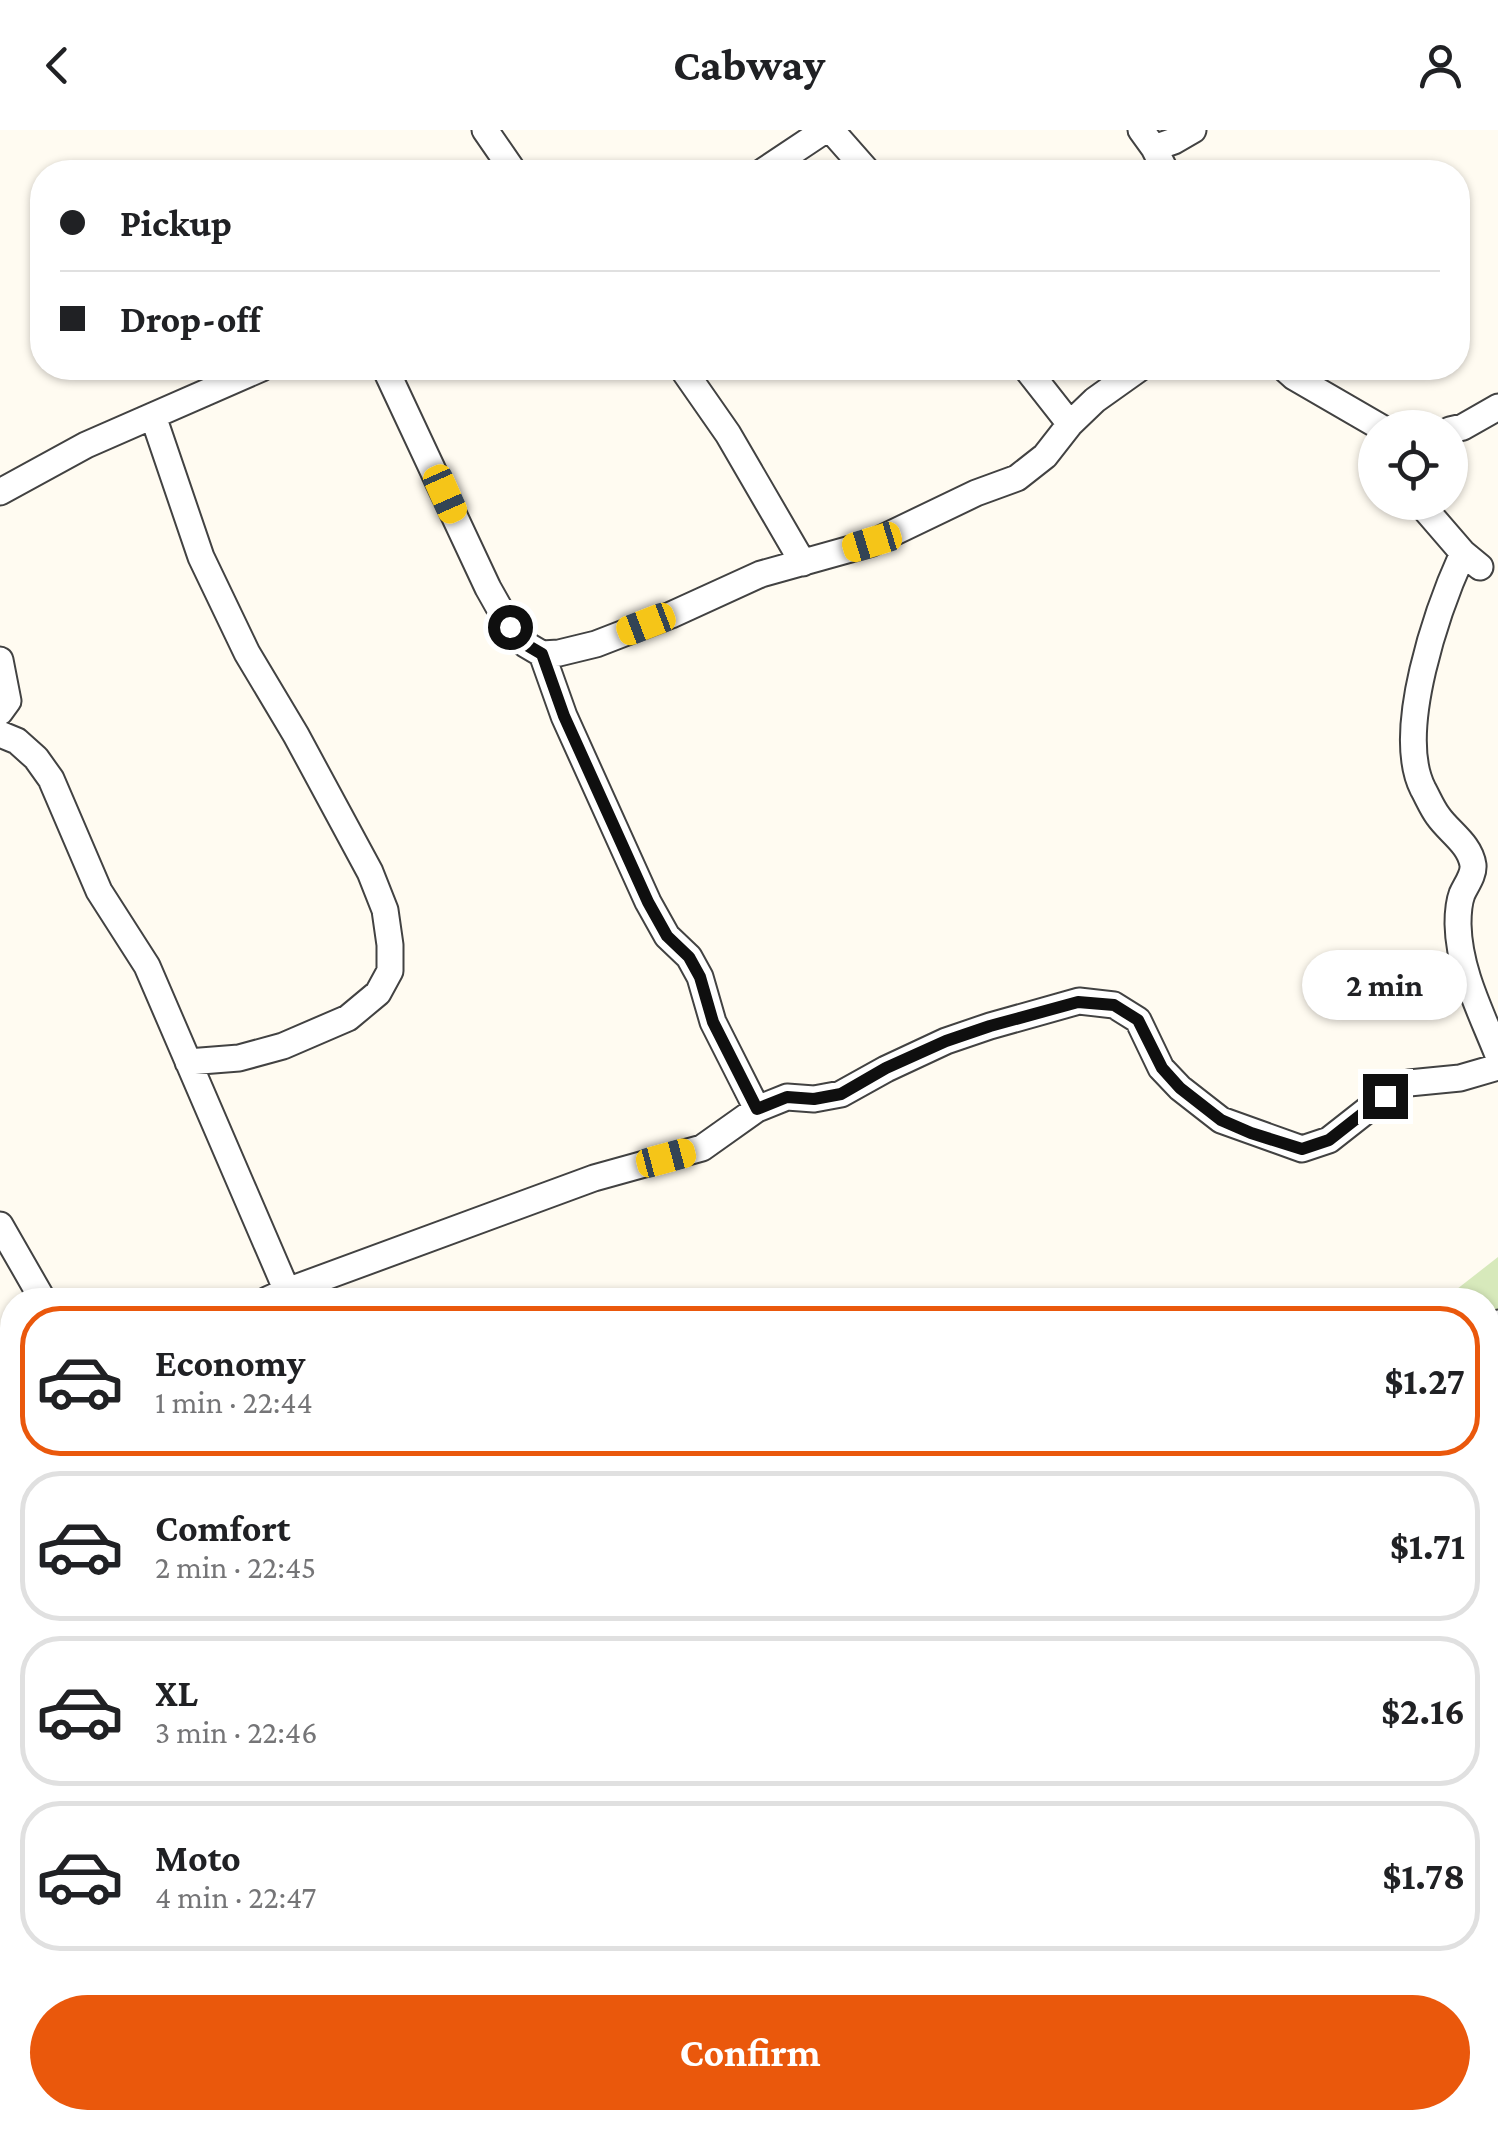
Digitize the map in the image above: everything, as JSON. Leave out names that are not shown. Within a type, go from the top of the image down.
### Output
[{"type":"street","points":[[484,130],[505,160]]},
{"type":"street","points":[[781,160],[828,130],[857,160]]},
{"type":"street","points":[[1148,139],[1174,141],[1193,130]]},
{"type":"street","points":[[0,492],[86,446],[235,380]]},
{"type":"street","points":[[391,380],[488,588],[518,636],[542,654],[596,644],[762,574],[872,542],[976,492],[1017,478],[1046,456],[1070,424],[1096,400],[1124,380]]},
{"type":"street","points":[[690,380],[728,434],[803,563]]},
{"type":"street","points":[[1035,380],[1070,424]]},
{"type":"street","points":[[1297,380],[1358,417]]},
{"type":"street","points":[[1468,423],[1498,407]]},
{"type":"street","points":[[153,416],[201,557],[247,654],[296,734],[370,872],[385,910],[390,945],[390,971],[378,993],[348,1018],[283,1046],[240,1058],[188,1062]]},
{"type":"street","points":[[1435,520],[1472,560],[1449,584],[1426,651],[1415,706],[1414,748],[1420,784],[1438,817],[1464,844],[1473,864],[1461,896],[1458,922],[1462,960],[1498,1055]]},
{"type":"street","points":[[542,654],[564,716],[648,902],[667,936],[689,957],[700,977],[713,1022],[757,1109]]},
{"type":"street","points":[[0,660],[8,701],[0,712]]},
{"type":"street","points":[[0,734],[17,741],[51,779],[99,891],[147,966],[274,1288]]},
{"type":"street","points":[[296,1288],[594,1178],[702,1148],[757,1109],[787,1097],[814,1099],[841,1094],[946,1041],[1078,1002],[1114,1005],[1138,1020],[1162,1068],[1180,1088],[1221,1120],[1302,1149],[1329,1140],[1385,1096],[1409,1083],[1460,1078],[1498,1067]]},
{"type":"street","points":[[0,1225],[36,1288]]},
{"type":"green space","points":[[1498,1257],[1498,1288],[1458,1288]]},
{"type":"route","points":[[510,627],[525,644],[542,654],[564,716],[648,902],[667,936],[689,957],[700,977],[713,1022],[757,1109],[787,1097],[814,1099],[841,1094],[946,1041],[1078,1002],[1114,1005],[1138,1020],[1162,1068],[1180,1088],[1221,1120],[1302,1149],[1329,1140],[1385,1096]]}]
